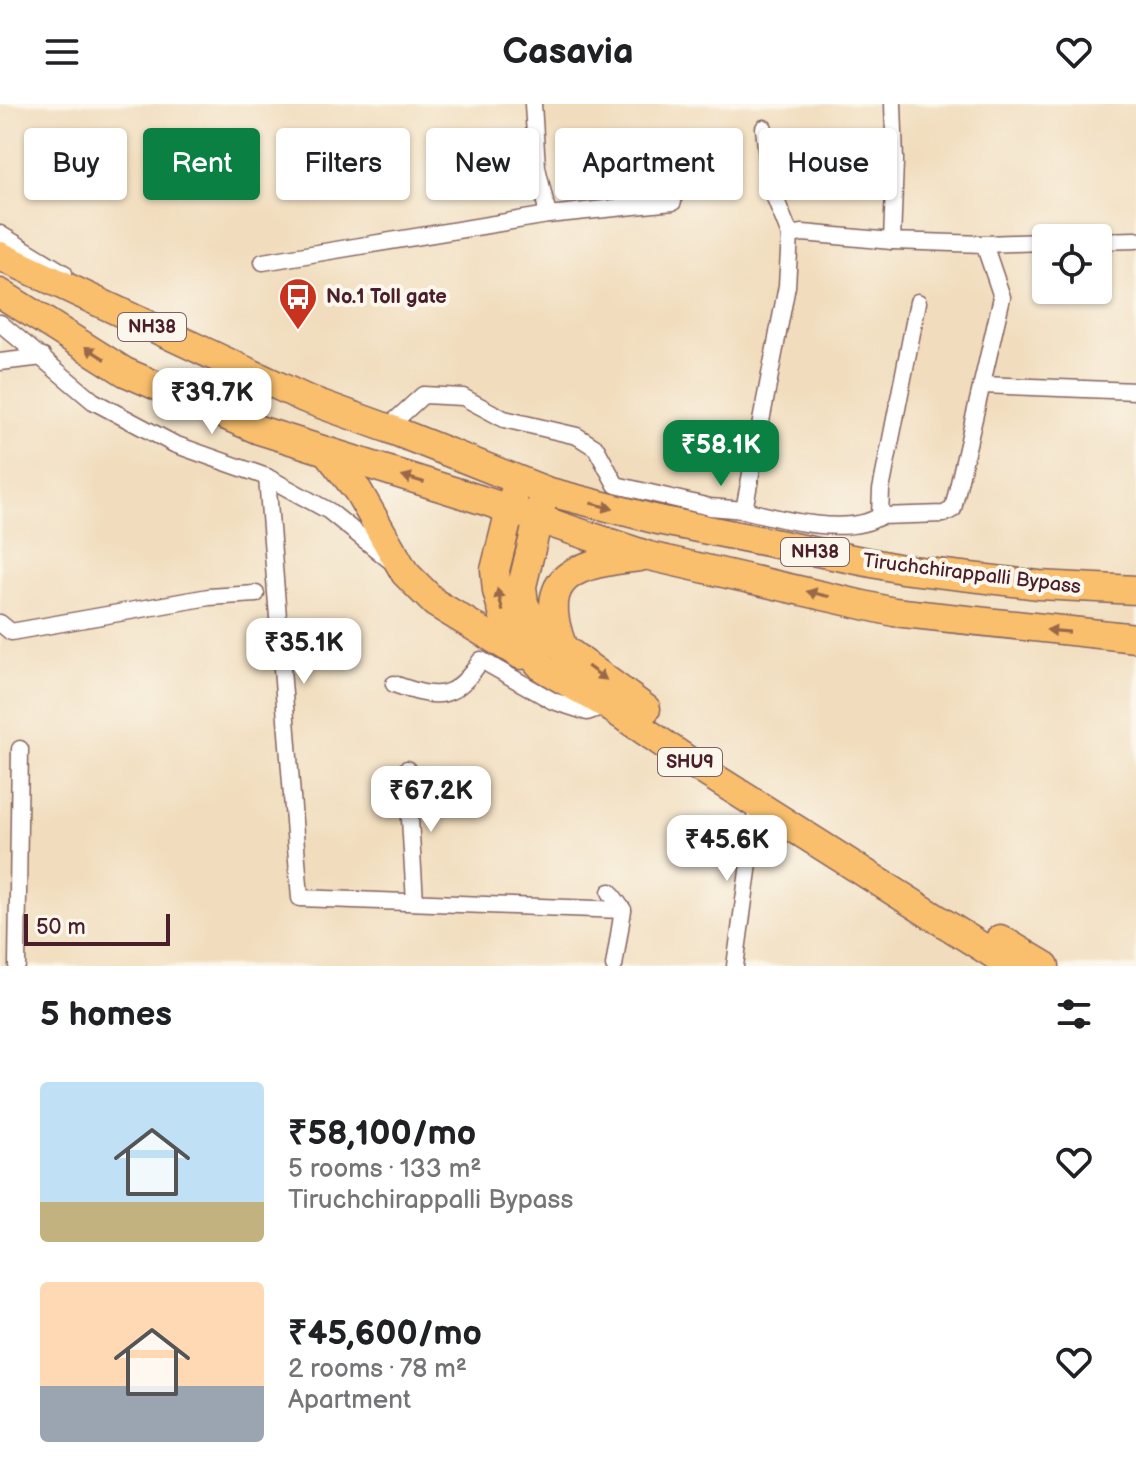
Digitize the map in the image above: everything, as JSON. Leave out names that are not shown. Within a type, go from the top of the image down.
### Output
[{"type":"highway","name":"NH38","points":[[0,256],[119,312]]},
{"type":"highway","name":"NH38","points":[[0,293],[125,372],[259,430],[649,556],[894,612],[1136,638]]},
{"type":"highway","name":"Tiruchchirappalli Bypass","points":[[119,312],[304,398],[546,491],[658,520],[902,569],[1039,585],[1136,590]]},
{"type":"highway","points":[[327,452],[358,491],[405,573],[435,603],[543,668]]},
{"type":"highway","name":"SHU9","points":[[517,481],[499,506],[495,570],[497,591],[507,627],[543,668],[607,705],[757,805],[1012,966]]},
{"type":"highway","name":"SHU9","points":[[546,491],[522,586],[524,604],[535,624],[563,648],[702,748],[1045,966]]},
{"type":"highway","points":[[563,648],[555,626],[553,608],[560,587],[572,571],[597,562],[649,556]]},
{"type":"street","points":[[533,104],[537,167],[548,215]]},
{"type":"street","points":[[892,241],[895,161],[893,104]]},
{"type":"street","points":[[744,510],[787,286],[790,235],[776,200]]},
{"type":"street","points":[[263,262],[548,215],[673,202]]},
{"type":"street","points":[[790,235],[803,233],[892,241],[984,244],[1032,242]]},
{"type":"street","points":[[0,234],[99,292],[119,312]]},
{"type":"street","points":[[1112,241],[1136,240]]},
{"type":"street","points":[[387,428],[423,395],[463,397],[504,419],[577,436],[596,448],[616,485],[710,507],[840,525],[867,525],[880,516],[944,514],[953,509],[1002,297],[984,244]]},
{"type":"street","points":[[880,516],[881,490],[918,302]]},
{"type":"street","points":[[0,323],[93,401],[174,444],[267,477],[329,511],[405,573]]},
{"type":"street","points":[[0,362],[43,357]]},
{"type":"street","points":[[982,385],[1136,391]]},
{"type":"street","points":[[267,477],[300,898],[623,910]]},
{"type":"street","points":[[0,623],[11,632],[209,597],[256,594]]},
{"type":"street","points":[[394,684],[422,694],[451,693],[469,678],[481,660],[553,701],[587,712],[607,705]]},
{"type":"street","points":[[17,966],[20,749]]},
{"type":"street","points":[[407,769],[415,902]]},
{"type":"street","points":[[735,966],[757,805]]},
{"type":"street","points":[[610,892],[623,910],[614,966]]},
{"type":"place","name":"No.1 Toll gate","points":[[298,331]]}]
